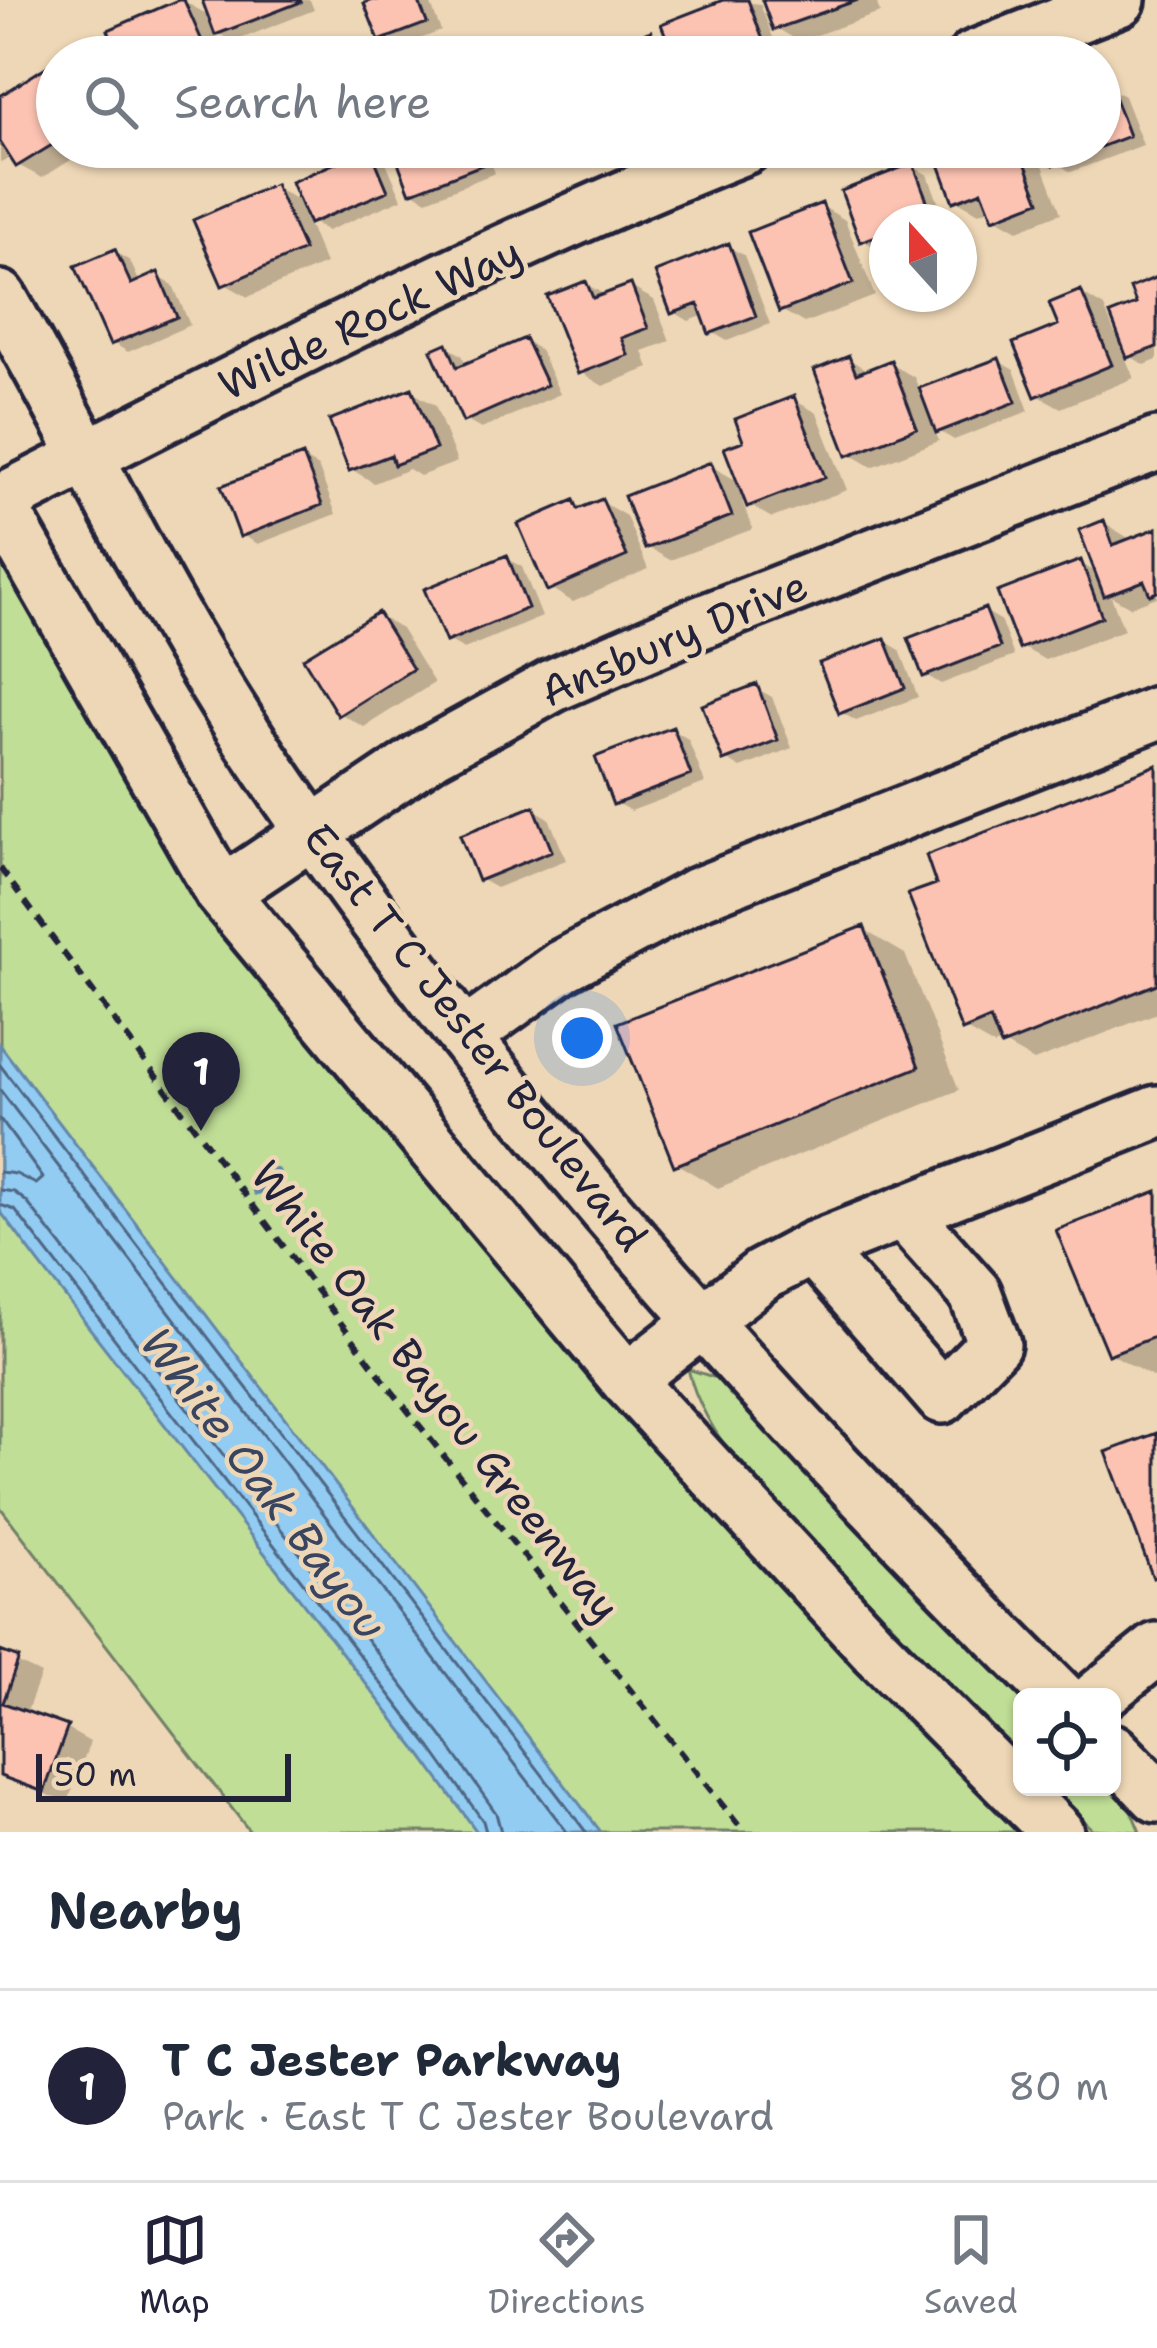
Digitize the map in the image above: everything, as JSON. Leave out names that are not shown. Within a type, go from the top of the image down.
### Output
[{"type":"street","points":[[1027,36],[1118,0]]},
{"type":"street","name":"Wilde Rock Way","points":[[0,503],[301,346],[692,168]]},
{"type":"street","name":"East T C Jester Boulevard","points":[[0,296],[84,458],[199,658],[382,928],[701,1318],[883,1516],[1051,1688]]},
{"type":"street","name":"Ansbury Drive","points":[[221,893],[432,752],[554,685],[691,626],[1157,444]]},
{"type":"street","points":[[0,503],[221,893],[627,1380],[872,1646],[1057,1832]]},
{"type":"street","points":[[466,1035],[562,966],[697,894],[1157,713]]},
{"type":"street","points":[[627,1380],[701,1318],[762,1275],[813,1248],[1157,1112]]},
{"type":"street","points":[[813,1248],[941,1397],[994,1344],[975,1293],[903,1212]]},
{"type":"street","points":[[1108,1688],[1157,1649]]},
{"type":"street","points":[[1121,1759],[1157,1796]]},
{"type":"path","name":"White Oak Bayou Greenway","points":[[0,868],[392,1391],[744,1832]]},
{"type":"green space","points":[[0,535],[129,759],[1033,1832],[250,1832],[0,1507]]},
{"type":"green space","points":[[688,1369],[726,1381],[1024,1688],[1013,1688],[1013,1752],[763,1493],[737,1463],[699,1400]]},
{"type":"green space","points":[[1121,1789],[1140,1832],[1092,1829],[1057,1796],[1121,1796]]},
{"type":"water","name":"White Oak Bayou","points":[[0,1045],[601,1832],[477,1832],[39,1263],[0,1211]]},
{"type":"building","points":[[184,0],[200,36],[110,36],[108,30]]},
{"type":"building","points":[[202,0],[300,0],[301,2],[215,35]]},
{"type":"building","points":[[418,0],[427,23],[392,36],[377,36],[364,3]]},
{"type":"building","points":[[723,0],[748,0],[762,36],[666,36],[661,24]]},
{"type":"building","points":[[762,0],[858,0],[773,30]]},
{"type":"building","points":[[36,73],[36,155],[16,167],[0,142],[0,96]]},
{"type":"building","points":[[1121,115],[1129,136],[1121,139]]},
{"type":"building","points":[[324,168],[378,168],[388,191],[309,224],[291,182]]},
{"type":"building","points":[[400,168],[474,168],[410,193]]},
{"type":"building","points":[[900,168],[915,168],[928,204],[869,204],[869,239],[860,242],[841,191]]},
{"type":"building","points":[[940,168],[1027,168],[1040,201],[993,219],[982,191],[953,202]]},
{"type":"building","points":[[275,184],[304,250],[222,286],[193,220]]},
{"type":"building","points":[[822,203],[853,283],[779,312],[748,232]]},
{"type":"building","points":[[729,243],[756,316],[709,334],[698,304],[671,314],[655,272]]},
{"type":"building","points":[[115,249],[131,284],[158,272],[177,317],[110,345],[75,266]]},
{"type":"building","points":[[1157,277],[1157,347],[1127,358],[1110,314],[1136,304],[1130,288]]},
{"type":"building","points":[[586,281],[593,298],[631,284],[648,328],[621,338],[628,355],[578,374],[547,296]]},
{"type":"building","points":[[1081,290],[1112,365],[1035,397],[1013,343],[1058,325],[1049,303]]},
{"type":"building","points":[[525,338],[547,385],[463,422],[431,350],[447,343],[457,367]]},
{"type":"building","points":[[849,356],[856,374],[891,360],[917,428],[847,456],[814,370]]},
{"type":"building","points":[[999,358],[1016,402],[936,433],[919,388]]},
{"type":"building","points":[[412,388],[436,449],[394,465],[391,455],[349,471],[329,420]]},
{"type":"building","points":[[794,396],[825,477],[747,507],[724,448],[743,441],[735,419]]},
{"type":"building","points":[[303,455],[322,505],[240,537],[221,486]]},
{"type":"building","points":[[711,462],[732,516],[645,549],[624,496]]},
{"type":"building","points":[[602,499],[627,556],[547,591],[518,524],[574,500],[578,509]]},
{"type":"building","points":[[1104,520],[1113,545],[1157,528],[1157,592],[1150,595],[1144,581],[1104,596],[1079,530]]},
{"type":"building","points":[[507,555],[528,608],[446,642],[424,589]]},
{"type":"building","points":[[1081,560],[1102,617],[1019,649],[997,592]]},
{"type":"building","points":[[985,608],[1000,647],[923,677],[908,638]]},
{"type":"building","points":[[378,612],[413,669],[338,716],[303,658]]},
{"type":"building","points":[[885,638],[905,688],[839,714],[819,663]]},
{"type":"building","points":[[757,684],[778,740],[723,761],[702,705]]},
{"type":"building","points":[[673,727],[691,775],[613,805],[595,757]]},
{"type":"building","points":[[1157,765],[1157,984],[1001,1046],[990,1019],[962,1031],[908,894],[936,884],[926,855]]},
{"type":"building","points":[[534,806],[552,851],[478,881],[460,835]]},
{"type":"building","points":[[864,926],[919,1067],[674,1166],[617,1023]]},
{"type":"building","points":[[1157,1191],[1157,1336],[1108,1355],[1056,1230]]},
{"type":"building","points":[[1157,1433],[1157,1576],[1153,1578],[1106,1452]]},
{"type":"building","points":[[0,1651],[19,1658],[3,1703],[68,1726],[44,1792],[0,1776]]},
{"type":"waterway","points":[[257,1191],[276,1173]]},
{"type":"place","name":"T C Jester Parkway","points":[[201,1131]]}]
